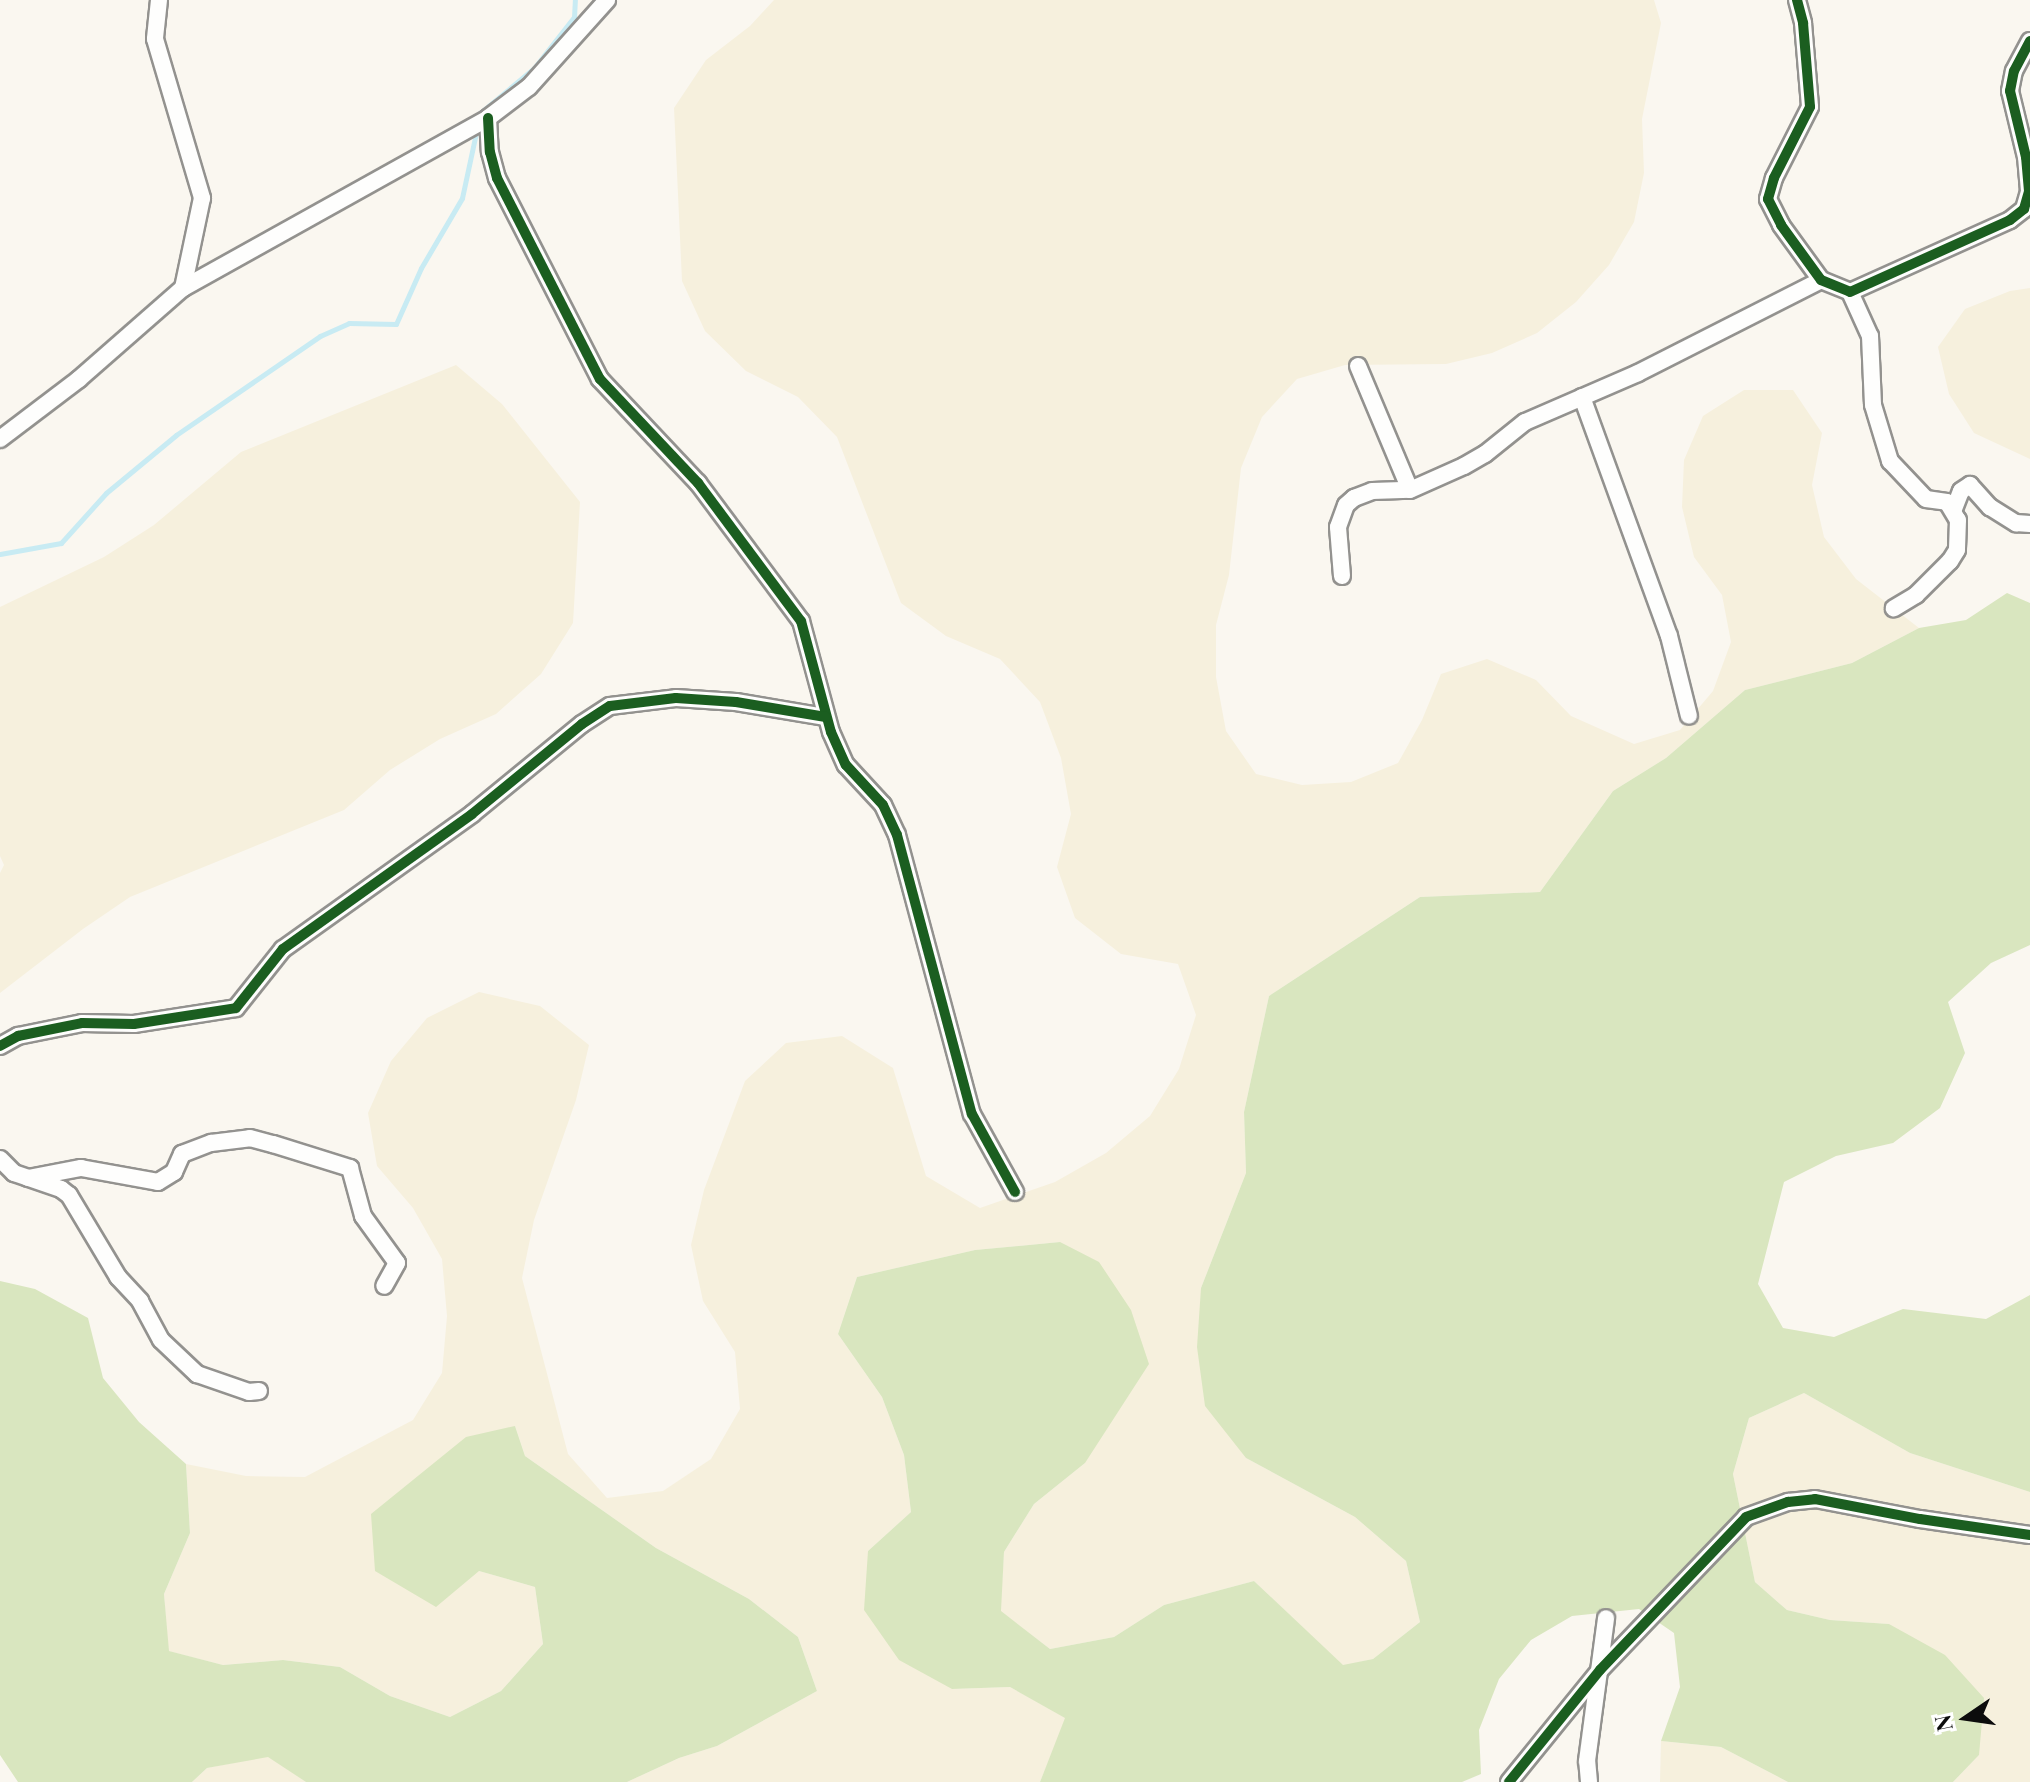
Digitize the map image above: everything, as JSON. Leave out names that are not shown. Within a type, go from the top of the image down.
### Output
[{"type":"street","points":[[159,0],[155,39],[202,198],[183,288]]},
{"type":"street","points":[[0,439],[79,379],[183,288],[488,118],[529,87],[607,0]]},
{"type":"street","points":[[1797,0],[1803,23],[1810,107],[1774,178],[1768,199],[1773,213],[1821,280],[1850,292],[1870,336],[1873,405],[1890,461],[1926,499],[1947,502],[1954,509]]},
{"type":"street","points":[[1850,292],[2027,212],[2026,157],[2010,91],[2014,71],[2030,41]]},
{"type":"street","points":[[488,118],[490,152],[497,178],[589,359],[620,404],[698,483],[801,621],[826,717],[846,765],[883,805],[897,835],[972,1114],[1015,1192]]},
{"type":"street","points":[[1342,576],[1337,538],[1346,505],[1372,491],[1410,490],[1485,454],[1525,422],[1638,373],[1821,280]]},
{"type":"street","points":[[1358,366],[1410,490]]},
{"type":"street","points":[[1582,397],[1659,608],[1689,716]]},
{"type":"street","points":[[1894,608],[1916,595],[1950,561],[1958,542],[1954,509],[1961,491],[1970,485],[1990,507],[2016,523],[2030,524]]},
{"type":"street","points":[[0,1046],[18,1036],[82,1023],[134,1024],[236,1008],[283,949],[472,814],[582,724],[610,706],[676,698],[736,702],[826,717]]},
{"type":"street","points":[[28,1178],[81,1168],[158,1182],[174,1172],[182,1154],[211,1143],[250,1138],[350,1168],[363,1216],[397,1263],[384,1286]]},
{"type":"street","points":[[0,1159],[14,1173],[69,1195],[118,1277],[140,1301],[161,1340],[197,1374],[249,1392],[259,1391]]},
{"type":"street","points":[[1509,1782],[1600,1670],[1746,1517],[1788,1502],[1835,1500],[1920,1519],[2030,1535]]},
{"type":"street","points":[[1589,1782],[1587,1761],[1606,1618]]},
{"type":"shaded area","points":[[774,0],[1654,0],[1661,23],[1642,119],[1644,173],[1634,222],[1609,265],[1576,302],[1537,333],[1492,353],[1446,364],[1345,365],[1297,379],[1262,417],[1241,468],[1229,575],[1216,625],[1216,677],[1226,731],[1256,774],[1302,785],[1351,782],[1398,763],[1422,720],[1441,674],[1487,659],[1536,680],[1571,716],[1634,744],[1680,730],[1713,691],[1731,642],[1722,595],[1694,557],[1682,507],[1684,460],[1703,416],[1744,390],[1793,390],[1822,433],[1812,485],[1824,537],[1856,579],[1919,628],[1852,663],[1745,690],[1666,758],[1613,791],[1540,892],[1420,897],[1269,996],[1244,1112],[1246,1173],[1201,1288],[1246,1458],[1355,1517],[1406,1561],[1420,1622],[1373,1659],[1343,1666],[1254,1581],[1164,1605],[1114,1637],[1050,1649],[1000,1611],[1004,1552],[1034,1504],[1085,1463],[1060,1242],[975,1250],[857,1277],[838,1334],[882,1397],[904,1455],[911,1512],[868,1551],[952,1689],[1010,1687],[1066,1718],[1040,1782],[627,1782],[679,1758],[717,1746],[817,1691],[798,1637],[749,1599],[656,1548],[525,1456],[515,1426],[479,1571],[535,1587],[543,1644],[501,1691],[450,1717],[390,1696],[340,1667],[283,1660],[223,1665],[168,1651],[164,1594],[190,1533],[186,1464],[246,1476],[305,1477],[413,1420],[442,1373],[447,1316],[442,1259],[413,1208],[377,1166],[368,1113],[391,1061],[427,1018],[479,992],[540,1006],[589,1045],[576,1100],[534,1220],[522,1278],[568,1454],[607,1498],[663,1491],[711,1459],[740,1409],[735,1352],[703,1301],[691,1245],[704,1190],[745,1081],[786,1043],[842,1036],[893,1068],[926,1176],[980,1208],[1055,1182],[1106,1153],[1150,1116],[1179,1069],[1196,1015],[1178,964],[1121,954],[1075,918],[1057,867],[1071,814],[1061,758],[1040,702],[1000,659],[946,636],[901,603],[837,437],[798,397],[746,371],[705,331],[682,281],[674,108],[706,60],[750,26]]},
{"type":"shaded area","points":[[2030,288],[2030,459],[1974,433],[1949,394],[1938,347],[1965,309],[2010,291]]},
{"type":"shaded area","points":[[456,365],[502,404],[580,502],[573,623],[541,674],[496,714],[440,739],[390,770],[344,810],[130,897],[0,993],[0,873],[4,865],[0,856],[0,607],[104,557],[154,525],[241,452]]},
{"type":"shaded area","points":[[1804,1393],[1910,1453],[2030,1492],[2030,1782],[1953,1782],[1979,1755],[1889,1624],[1830,1620],[1787,1610],[1755,1582],[1733,1474],[1749,1418]]},
{"type":"shaded area","points":[[1661,1741],[1721,1747],[1788,1782],[1660,1782]]},
{"type":"shaded area","points":[[268,1756],[306,1782],[192,1782],[207,1768]]},
{"type":"green space","points":[[2007,593],[2030,603],[2030,945],[1991,963],[1948,1002],[1965,1053],[1940,1108],[1893,1143],[1836,1156],[1784,1182],[1758,1284],[1783,1328],[1834,1337],[1903,1309],[1986,1319],[2030,1295],[2030,1492],[1910,1453],[1804,1393],[1749,1418],[1733,1474],[1755,1582],[1787,1610],[1830,1620],[1889,1624],[1945,1655],[1984,1698],[1979,1755],[1953,1782],[1788,1782],[1721,1747],[1661,1741],[1680,1687],[1674,1633],[1639,1609],[1572,1616],[1531,1640],[1499,1679],[1479,1730],[1481,1774],[1462,1782],[1040,1782],[1065,1718],[1010,1687],[952,1689],[899,1660],[864,1610],[868,1551],[911,1512],[904,1455],[882,1397],[838,1334],[857,1277],[975,1250],[1060,1242],[1099,1262],[1131,1310],[1149,1364],[1085,1463],[1034,1504],[1004,1552],[1001,1611],[1050,1649],[1114,1637],[1164,1605],[1254,1581],[1343,1665],[1373,1659],[1420,1622],[1406,1561],[1355,1517],[1246,1458],[1205,1406],[1197,1347],[1201,1288],[1246,1173],[1244,1112],[1269,996],[1420,897],[1540,892],[1613,791],[1666,758],[1745,690],[1852,663],[1919,628],[1966,620]]},
{"type":"green space","points":[[0,1281],[35,1289],[88,1318],[103,1378],[139,1422],[186,1464],[190,1533],[164,1594],[169,1651],[223,1665],[283,1660],[340,1667],[390,1696],[450,1717],[501,1691],[543,1644],[535,1587],[479,1571],[436,1607],[375,1571],[371,1514],[466,1437],[515,1426],[525,1456],[656,1548],[749,1599],[798,1637],[817,1691],[717,1746],[679,1758],[627,1782],[306,1782],[268,1757],[207,1768],[192,1782],[18,1782],[0,1755]]},
{"type":"waterway","points":[[479,118],[480,113],[534,68],[574,17],[575,0]]},
{"type":"waterway","points":[[0,554],[61,543],[106,493],[176,435],[320,336],[349,323],[396,324],[421,268],[462,198],[477,128]]},
{"type":"cycle path","points":[[1797,0],[1803,23],[1810,107],[1774,178],[1768,199],[1781,225],[1821,280],[1850,292],[2010,220],[2024,209],[2029,191],[2026,157],[2010,91],[2014,71],[2030,41]]},
{"type":"cycle path","points":[[488,118],[490,152],[497,178],[600,379],[698,483],[801,621],[831,732],[846,765],[883,805],[897,835],[972,1114],[1015,1192]]},
{"type":"cycle path","points":[[0,1046],[18,1036],[82,1023],[134,1024],[236,1008],[283,949],[472,814],[582,724],[610,706],[676,698],[736,702],[826,717]]},
{"type":"cycle path","points":[[1509,1782],[1600,1670],[1746,1517],[1788,1502],[1815,1499],[2030,1535]]}]
